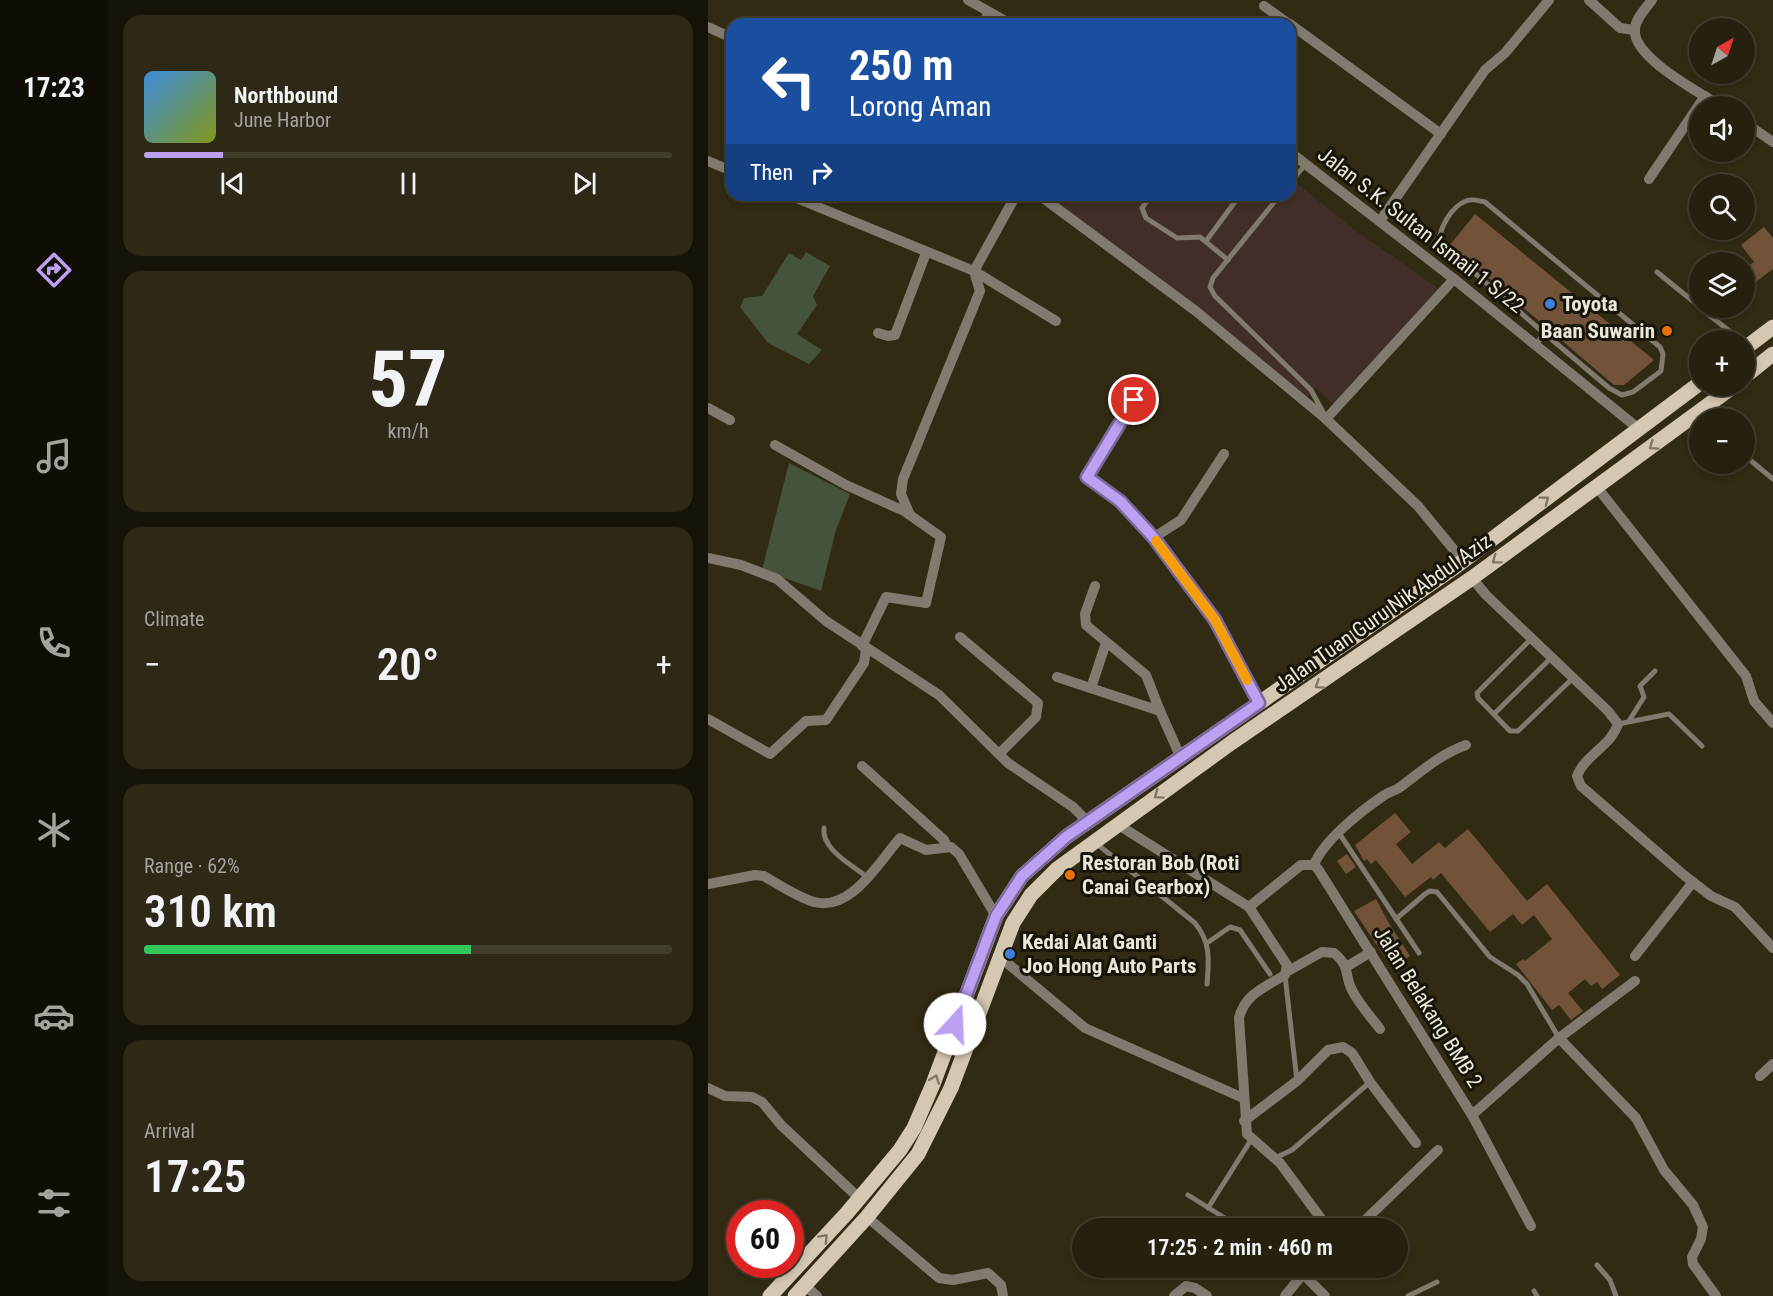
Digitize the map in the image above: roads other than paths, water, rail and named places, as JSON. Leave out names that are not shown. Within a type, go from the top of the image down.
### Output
[{"type":"main road","points":[[1755,338],[1773,327]]},
{"type":"main road","points":[[1755,368],[1773,354]]},
{"type":"main road","name":"Jalan Tuan Guru Nik Abdul Aziz","points":[[770,1296],[889,1165],[914,1128],[933,1084],[996,916],[1022,876],[1059,843],[1463,561],[1689,391]]},
{"type":"main road","name":"Jalan Tuan Guru Nik Abdul Aziz","points":[[1707,408],[1722,396]]},
{"type":"main road","points":[[1670,406],[1689,415]]},
{"type":"main road","name":"Jalan Tuan Guru Nik Abdul Aziz","points":[[800,1291],[902,1176],[929,1135],[951,1088],[1013,923],[1032,895],[1057,869],[1117,824],[1354,661],[1472,578],[1596,486],[1689,422]]},
{"type":"main road","points":[[1341,646],[1341,656],[1354,661]]},
{"type":"street","points":[[968,0],[1000,18]]},
{"type":"street","points":[[1380,221],[1485,70],[1505,53],[1549,0]]},
{"type":"street","points":[[1589,0],[1620,28],[1635,30]]},
{"type":"street","points":[[1652,0],[1641,15],[1635,30],[1636,42],[1645,56],[1705,96]]},
{"type":"street","points":[[1264,6],[1281,18]]},
{"type":"street","points":[[986,18],[989,12]]},
{"type":"street","points":[[708,27],[726,35]]},
{"type":"street","points":[[1296,28],[1441,134]]},
{"type":"street","points":[[1649,179],[1689,120]]},
{"type":"street","points":[[1755,130],[1773,142]]},
{"type":"street","name":"Jalan S.K. Sultan Ismail 1 S/22","points":[[1296,157],[1454,279],[1639,429]]},
{"type":"street","points":[[708,161],[726,168]]},
{"type":"street","points":[[803,201],[974,272],[1056,321]]},
{"type":"street","points":[[910,515],[901,494],[903,479],[980,291],[974,272],[1013,201]]},
{"type":"street","points":[[1047,201],[1197,312],[1326,419],[1418,506],[1463,561]]},
{"type":"street","points":[[878,333],[888,336],[895,335],[926,253]]},
{"type":"street","points":[[1326,419],[1454,279]]},
{"type":"street","points":[[1134,400],[1087,477],[1120,501],[1154,538],[1215,620],[1259,703]]},
{"type":"street","points":[[708,408],[730,420]]},
{"type":"street","points":[[708,719],[770,754],[806,721],[826,720],[864,663],[864,647],[886,597],[926,603],[941,537],[910,515],[846,485],[775,445]]},
{"type":"street","points":[[1154,538],[1183,518],[1224,454]]},
{"type":"street","points":[[1596,486],[1748,678],[1754,701],[1773,723]]},
{"type":"street","points":[[708,558],[741,565],[777,579],[826,621],[939,695],[1008,763],[1073,807],[1088,822]]},
{"type":"street","points":[[1472,578],[1531,639],[1623,723],[1580,768],[1577,776],[1581,786],[1693,882],[1711,896],[1736,907],[1773,948]]},
{"type":"street","points":[[1095,586],[1085,622],[1106,643],[1146,675],[1181,758]]},
{"type":"street","points":[[960,637],[1038,703],[1036,717],[999,754]]},
{"type":"street","points":[[1091,688],[1106,643]]},
{"type":"street","points":[[1057,676],[1160,711]]},
{"type":"street","points":[[1249,907],[1301,865],[1314,865],[1318,854],[1384,795],[1397,790],[1430,762],[1466,745]]},
{"type":"street","points":[[862,766],[944,840],[947,847],[959,854],[996,916]]},
{"type":"street","points":[[1117,824],[1249,907],[1287,965],[1287,973]]},
{"type":"street","points":[[708,884],[736,881],[755,875],[764,876],[813,902],[824,904],[845,899],[900,838],[926,850],[947,847]]},
{"type":"street","name":"Jalan Belakang BMB 2","points":[[1314,865],[1325,876],[1472,1115],[1559,1038],[1635,981]]},
{"type":"street","points":[[1635,956],[1693,882]]},
{"type":"street","points":[[1320,1218],[1275,1158],[1251,1140],[1244,1121],[1239,1018],[1242,1005],[1250,996],[1325,951],[1334,953],[1346,967],[1351,989],[1380,1029]]},
{"type":"street","points":[[1346,967],[1371,952]]},
{"type":"street","points":[[1000,957],[1085,1028],[1243,1098]]},
{"type":"street","points":[[1559,1038],[1636,1119],[1664,1170],[1693,1205],[1703,1227],[1701,1239],[1692,1257],[1694,1264],[1716,1296]]},
{"type":"street","points":[[1244,1121],[1297,1081],[1328,1050],[1338,1046],[1352,1053],[1370,1082],[1416,1143]]},
{"type":"street","points":[[1760,1076],[1773,1064]]},
{"type":"street","points":[[708,1089],[725,1096],[752,1097],[762,1102],[781,1125],[860,1198]]},
{"type":"street","points":[[1472,1115],[1532,1226]]},
{"type":"street","points":[[1367,1218],[1438,1150]]},
{"type":"street","points":[[867,1216],[939,1278],[953,1280],[988,1273],[1001,1285],[1003,1296]]},
{"type":"street","points":[[1285,1296],[1300,1278]]},
{"type":"street","points":[[1311,1278],[1325,1296]]},
{"type":"street","points":[[1174,1296],[1186,1286],[1195,1288],[1206,1296]]},
{"type":"street","points":[[800,1291],[818,1296]]},
{"type":"lane","points":[[1296,176],[1305,165]]},
{"type":"lane","points":[[1467,200],[1485,202],[1660,347],[1663,354],[1661,371],[1633,392],[1622,395],[1609,388],[1544,333],[1440,243],[1438,235],[1441,228],[1460,204],[1467,200]]},
{"type":"lane","points":[[1147,201],[1142,208],[1146,218],[1177,238],[1198,236],[1228,260]]},
{"type":"lane","points":[[1206,241],[1236,201]]},
{"type":"lane","points":[[1275,201],[1211,282],[1212,292],[1311,390],[1326,419]]},
{"type":"lane","points":[[1657,272],[1689,298]]},
{"type":"lane","points":[[1713,318],[1727,330]]},
{"type":"lane","points":[[1536,345],[1544,333]]},
{"type":"lane","points":[[1755,463],[1773,478]]},
{"type":"lane","points":[[1531,639],[1477,693],[1478,698],[1510,731],[1515,732],[1573,678]]},
{"type":"lane","points":[[1494,714],[1551,658]]},
{"type":"lane","points":[[1623,723],[1644,697],[1640,686],[1655,671]]},
{"type":"lane","points":[[1623,723],[1669,714],[1702,746]]},
{"type":"lane","points":[[824,828],[825,840],[830,847],[867,877]]},
{"type":"lane","points":[[1339,833],[1419,953]]},
{"type":"lane","points":[[1093,841],[1195,923],[1209,950],[1207,984]]},
{"type":"lane","points":[[1396,919],[1425,894],[1430,891],[1437,892],[1490,957],[1518,975],[1527,984],[1559,1038]]},
{"type":"lane","points":[[1207,943],[1230,927],[1240,930],[1270,974]]},
{"type":"lane","points":[[1287,973],[1297,1081]]},
{"type":"lane","points":[[1275,1158],[1292,1150],[1370,1082]]},
{"type":"lane","points":[[1208,1208],[1251,1140]]},
{"type":"lane","points":[[1188,1195],[1225,1218]]},
{"type":"lane","points":[[1597,1265],[1610,1280],[1616,1296]]},
{"type":"lane","points":[[1408,1296],[1437,1282]]},
{"type":"place","name":"Toyota","points":[[1550,304]]},
{"type":"place","name":"Baan Suwarin","points":[[1667,331]]},
{"type":"place","name":"Restoran Bob (Roti Canai Gearbox)","points":[[1070,875]]},
{"type":"place","name":"Kedai Alat Ganti Joo Hong Auto Parts","points":[[1010,954]]}]
